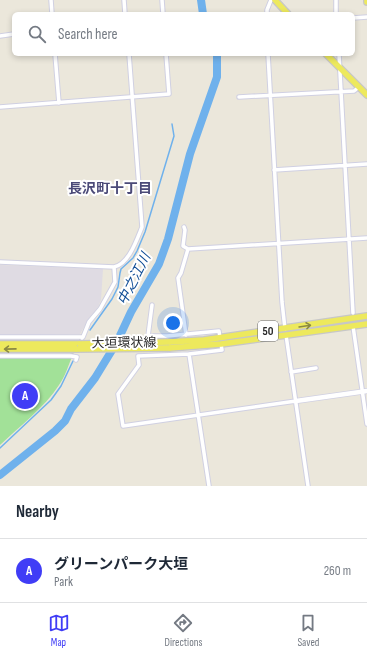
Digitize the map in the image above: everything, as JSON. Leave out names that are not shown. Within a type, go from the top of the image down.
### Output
[{"type":"main road","points":[[275,0],[286,12]]},
{"type":"main road","points":[[328,56],[367,96]]},
{"type":"main road","name":"大垣環状線","points":[[286,332],[367,316]]},
{"type":"main road","name":"大垣環状線","points":[[0,344],[80,342],[169,345],[220,341],[286,332],[367,324]]},
{"type":"main road","name":"大垣環状線","points":[[0,350],[80,342]]},
{"type":"street","points":[[51,0],[52,12]]},
{"type":"street","points":[[124,0],[125,12]]},
{"type":"street","points":[[162,0],[163,12]]},
{"type":"street","points":[[266,12],[271,0]]},
{"type":"street","points":[[336,0],[336,12]]},
{"type":"street","points":[[355,18],[367,17]]},
{"type":"street","points":[[0,36],[12,34]]},
{"type":"street","points":[[55,56],[59,102]]},
{"type":"street","points":[[0,262],[118,266],[127,257],[135,245],[142,227],[128,56]]},
{"type":"street","points":[[0,107],[169,94],[166,56]]},
{"type":"street","points":[[268,56],[282,302],[308,486]]},
{"type":"street","points":[[339,56],[353,313]]},
{"type":"street","points":[[239,97],[354,91],[359,87]]},
{"type":"street","points":[[274,170],[367,164]]},
{"type":"street","points":[[184,227],[183,246],[188,249],[367,238]]},
{"type":"street","points":[[186,335],[178,278],[181,273],[188,249]]},
{"type":"street","points":[[0,337],[80,342],[114,282],[114,266]]},
{"type":"street","points":[[152,304],[148,336],[186,335],[219,331],[222,350],[189,354],[138,356],[138,365],[118,394],[123,426],[365,391]]},
{"type":"street","points":[[353,326],[365,391],[367,424]]},
{"type":"street","points":[[189,354],[209,486]]},
{"type":"street","points":[[0,356],[71,356],[77,357],[76,360]]},
{"type":"street","points":[[291,372],[316,368]]},
{"type":"shaded area","points":[[0,265],[103,269],[101,300],[97,309],[89,318],[80,334],[0,336]]},
{"type":"green space","points":[[72,357],[63,379],[53,393],[39,409],[0,445],[0,358]]},
{"type":"waterway","name":"中之江川","points":[[201,0],[203,12]]},
{"type":"waterway","name":"中之江川","points":[[0,475],[55,431],[65,421],[71,409],[95,378],[117,342],[131,312],[159,264],[168,239],[190,154],[217,77],[217,56]]},
{"type":"waterway","points":[[90,330],[112,299],[118,287],[121,269],[133,258],[145,232],[174,136],[172,124]]},
{"type":"waterway","points":[[0,448],[51,400],[61,386],[73,361]]},
{"type":"tunnel","points":[[71,356],[82,338]]},
{"type":"place","name":"グリーンパーク大垣","points":[[25,396]]},
{"type":"district","name":"長沢町十丁目","points":[[110,188]]}]
